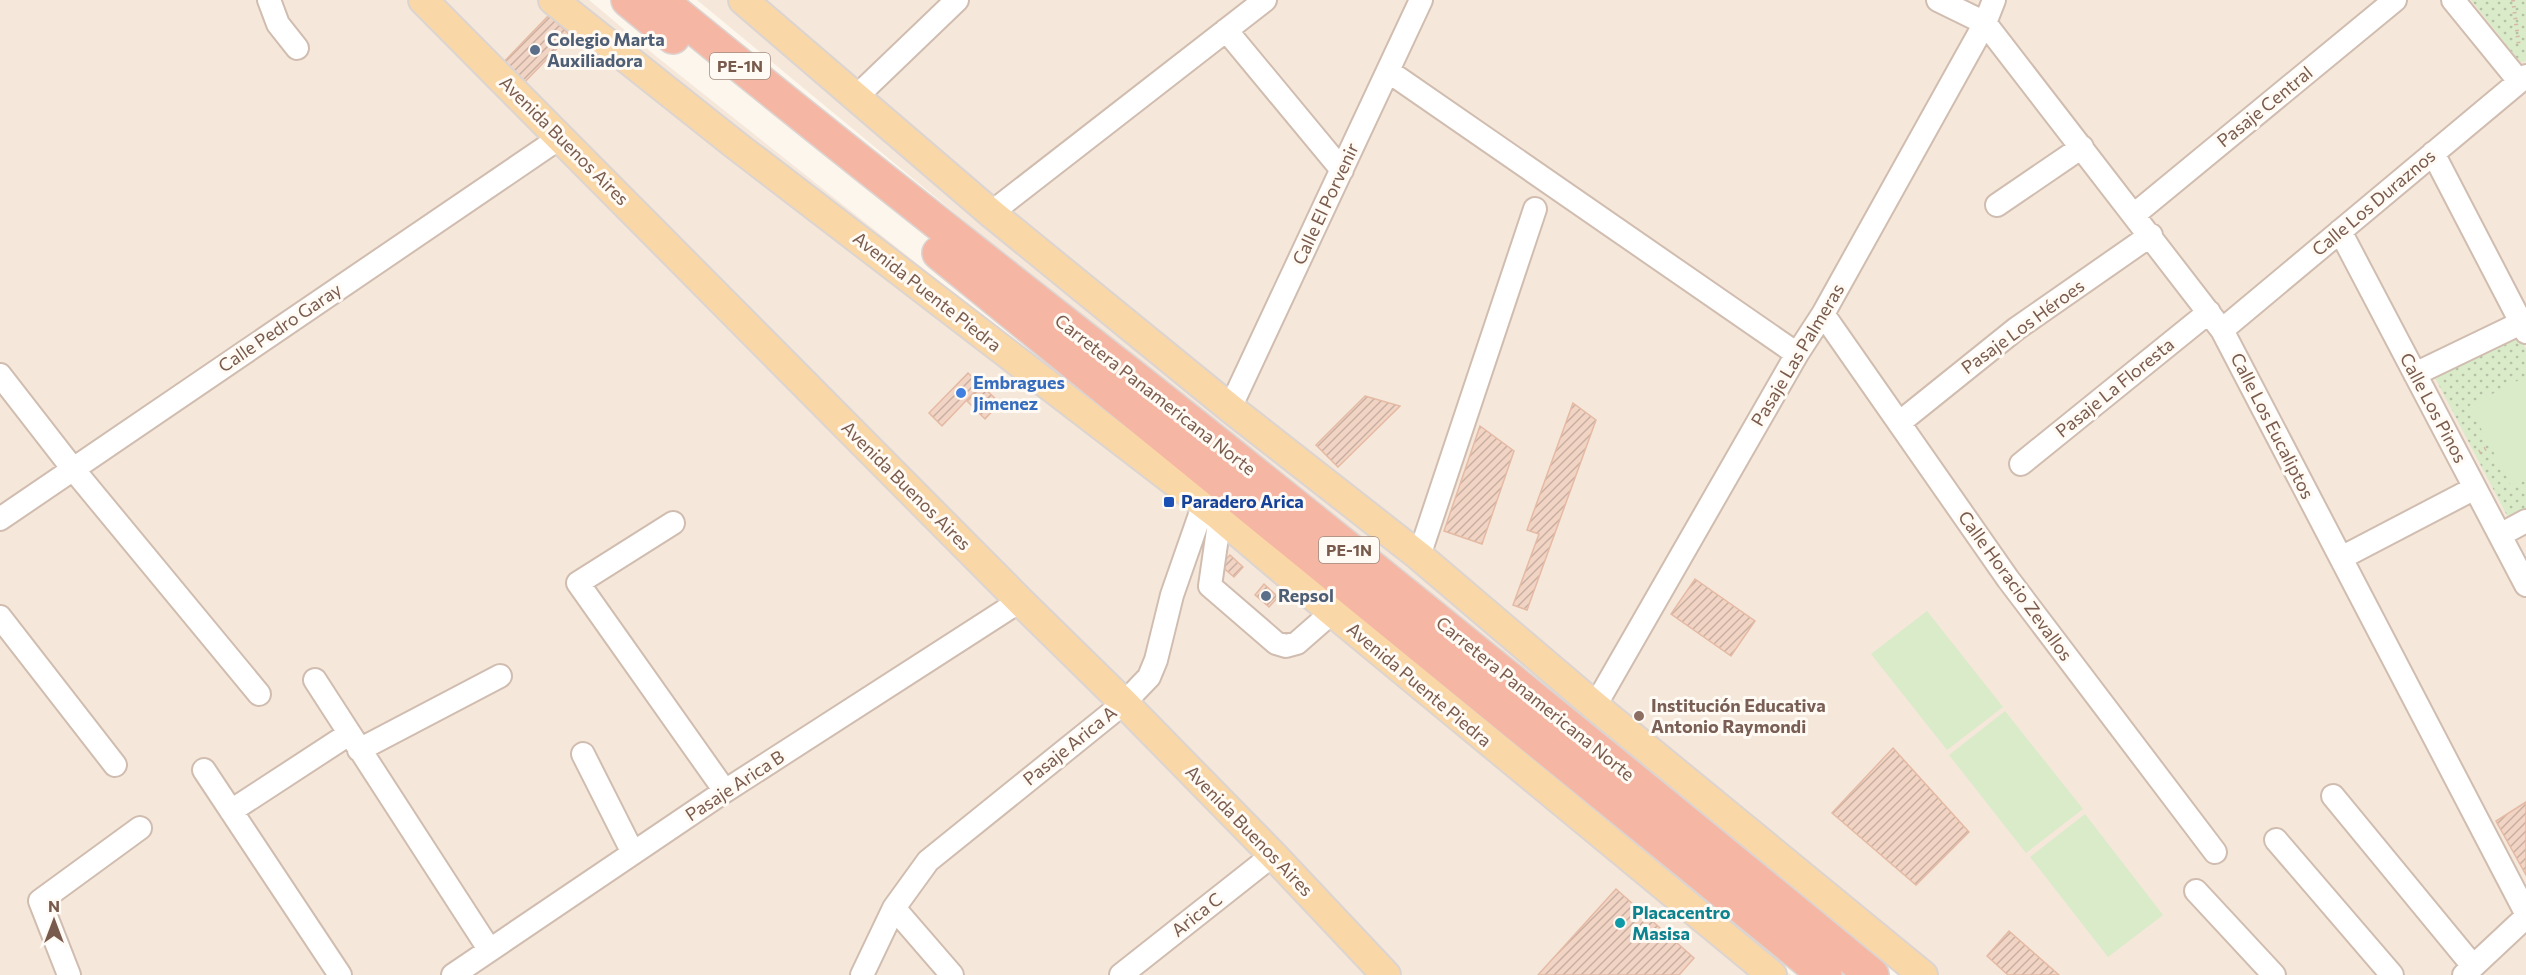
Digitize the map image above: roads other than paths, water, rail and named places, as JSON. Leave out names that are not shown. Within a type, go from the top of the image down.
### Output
[{"type":"highway","name":"Carretera Panamericana Norte","points":[[628,0],[1343,602],[1825,975]]},
{"type":"highway","name":"Carretera Panamericana Norte","points":[[660,0],[821,132],[1550,711],[1872,975]]},
{"type":"main road","name":"Avenida Buenos Aires","points":[[423,0],[1124,703],[1273,855],[1377,972]]},
{"type":"main road","name":"Avenida Puente Piedra","points":[[553,0],[733,143],[1215,495]]},
{"type":"main road","points":[[742,0],[991,213],[1230,408],[1419,556],[1595,706],[1923,975]]},
{"type":"main road","name":"Avenida Puente Piedra","points":[[1343,602],[1772,975]]},
{"type":"street","points":[[269,0],[278,24],[297,48]]},
{"type":"street","points":[[991,213],[1265,0]]},
{"type":"street","name":"Calle El Porvenir","points":[[1230,408],[1421,0]]},
{"type":"street","name":"Calle Los Eucaliptos","points":[[1938,0],[1985,23],[2216,321],[2526,915]]},
{"type":"street","name":"Pasaje Las Palmeras","points":[[1595,706],[1797,354],[1823,314],[1985,23],[1994,0]]},
{"type":"street","name":"Pasaje Central","points":[[2134,214],[2395,0]]},
{"type":"street","points":[[2453,0],[2522,72]]},
{"type":"street","points":[[856,97],[947,4]]},
{"type":"street","points":[[1226,30],[1342,170]]},
{"type":"street","points":[[1388,71],[1797,354]]},
{"type":"street","name":"Calle Los Duraznos","points":[[2216,321],[2340,231],[2433,153],[2522,72]]},
{"type":"street","name":"Calle Pedro Garay","points":[[0,519],[561,137]]},
{"type":"street","points":[[1997,205],[2082,147]]},
{"type":"street","points":[[2415,374],[2523,327],[2433,153]]},
{"type":"street","points":[[1419,556],[1535,209]]},
{"type":"street","name":"Calle Los Pinos","points":[[2340,231],[2526,585]]},
{"type":"street","name":"Pasaje Los Héroes","points":[[1899,423],[2016,328],[2151,236]]},
{"type":"street","name":"Calle Horacio Zevallos","points":[[1823,314],[2008,579],[2215,852]]},
{"type":"street","name":"Pasaje La Floresta","points":[[2021,464],[2216,321]]},
{"type":"street","points":[[0,375],[73,469],[259,694]]},
{"type":"street","points":[[2341,558],[2475,488]]},
{"type":"street","points":[[1215,495],[1210,586],[1276,643],[1286,646],[1297,643],[1343,602]]},
{"type":"street","name":"Pasaje Arica A","points":[[862,975],[894,908],[928,861],[1124,703],[1149,677],[1156,660],[1172,595],[1215,495]]},
{"type":"street","points":[[2500,535],[2526,521]]},
{"type":"street","points":[[673,523],[578,583],[725,791]]},
{"type":"street","name":"Pasaje Arica B","points":[[453,975],[725,791],[1020,601]]},
{"type":"street","points":[[0,617],[115,765]]},
{"type":"street","points":[[231,811],[354,742],[500,676]]},
{"type":"street","points":[[315,680],[489,949]]},
{"type":"street","points":[[583,754],[633,853]]},
{"type":"street","points":[[204,770],[340,975]]},
{"type":"street","points":[[2333,796],[2468,970],[2526,915]]},
{"type":"street","points":[[69,975],[40,901],[140,828]]},
{"type":"street","points":[[2276,840],[2392,975]]},
{"type":"street","name":"Arica C","points":[[1120,975],[1273,855]]},
{"type":"street","points":[[2196,891],[2274,975]]},
{"type":"street","points":[[894,908],[952,975]]},
{"type":"place","name":"Colegio Marta Auxiliadora","points":[[535,50]]},
{"type":"place","name":"Embragues Jimenez","points":[[961,393]]},
{"type":"place","name":"Paradero Arica","points":[[1169,502]]},
{"type":"place","name":"Repsol","points":[[1266,596]]},
{"type":"place","name":"Institución Educativa Antonio Raymondi","points":[[1639,716]]},
{"type":"place","name":"Placacentro Masisa","points":[[1620,923]]}]
